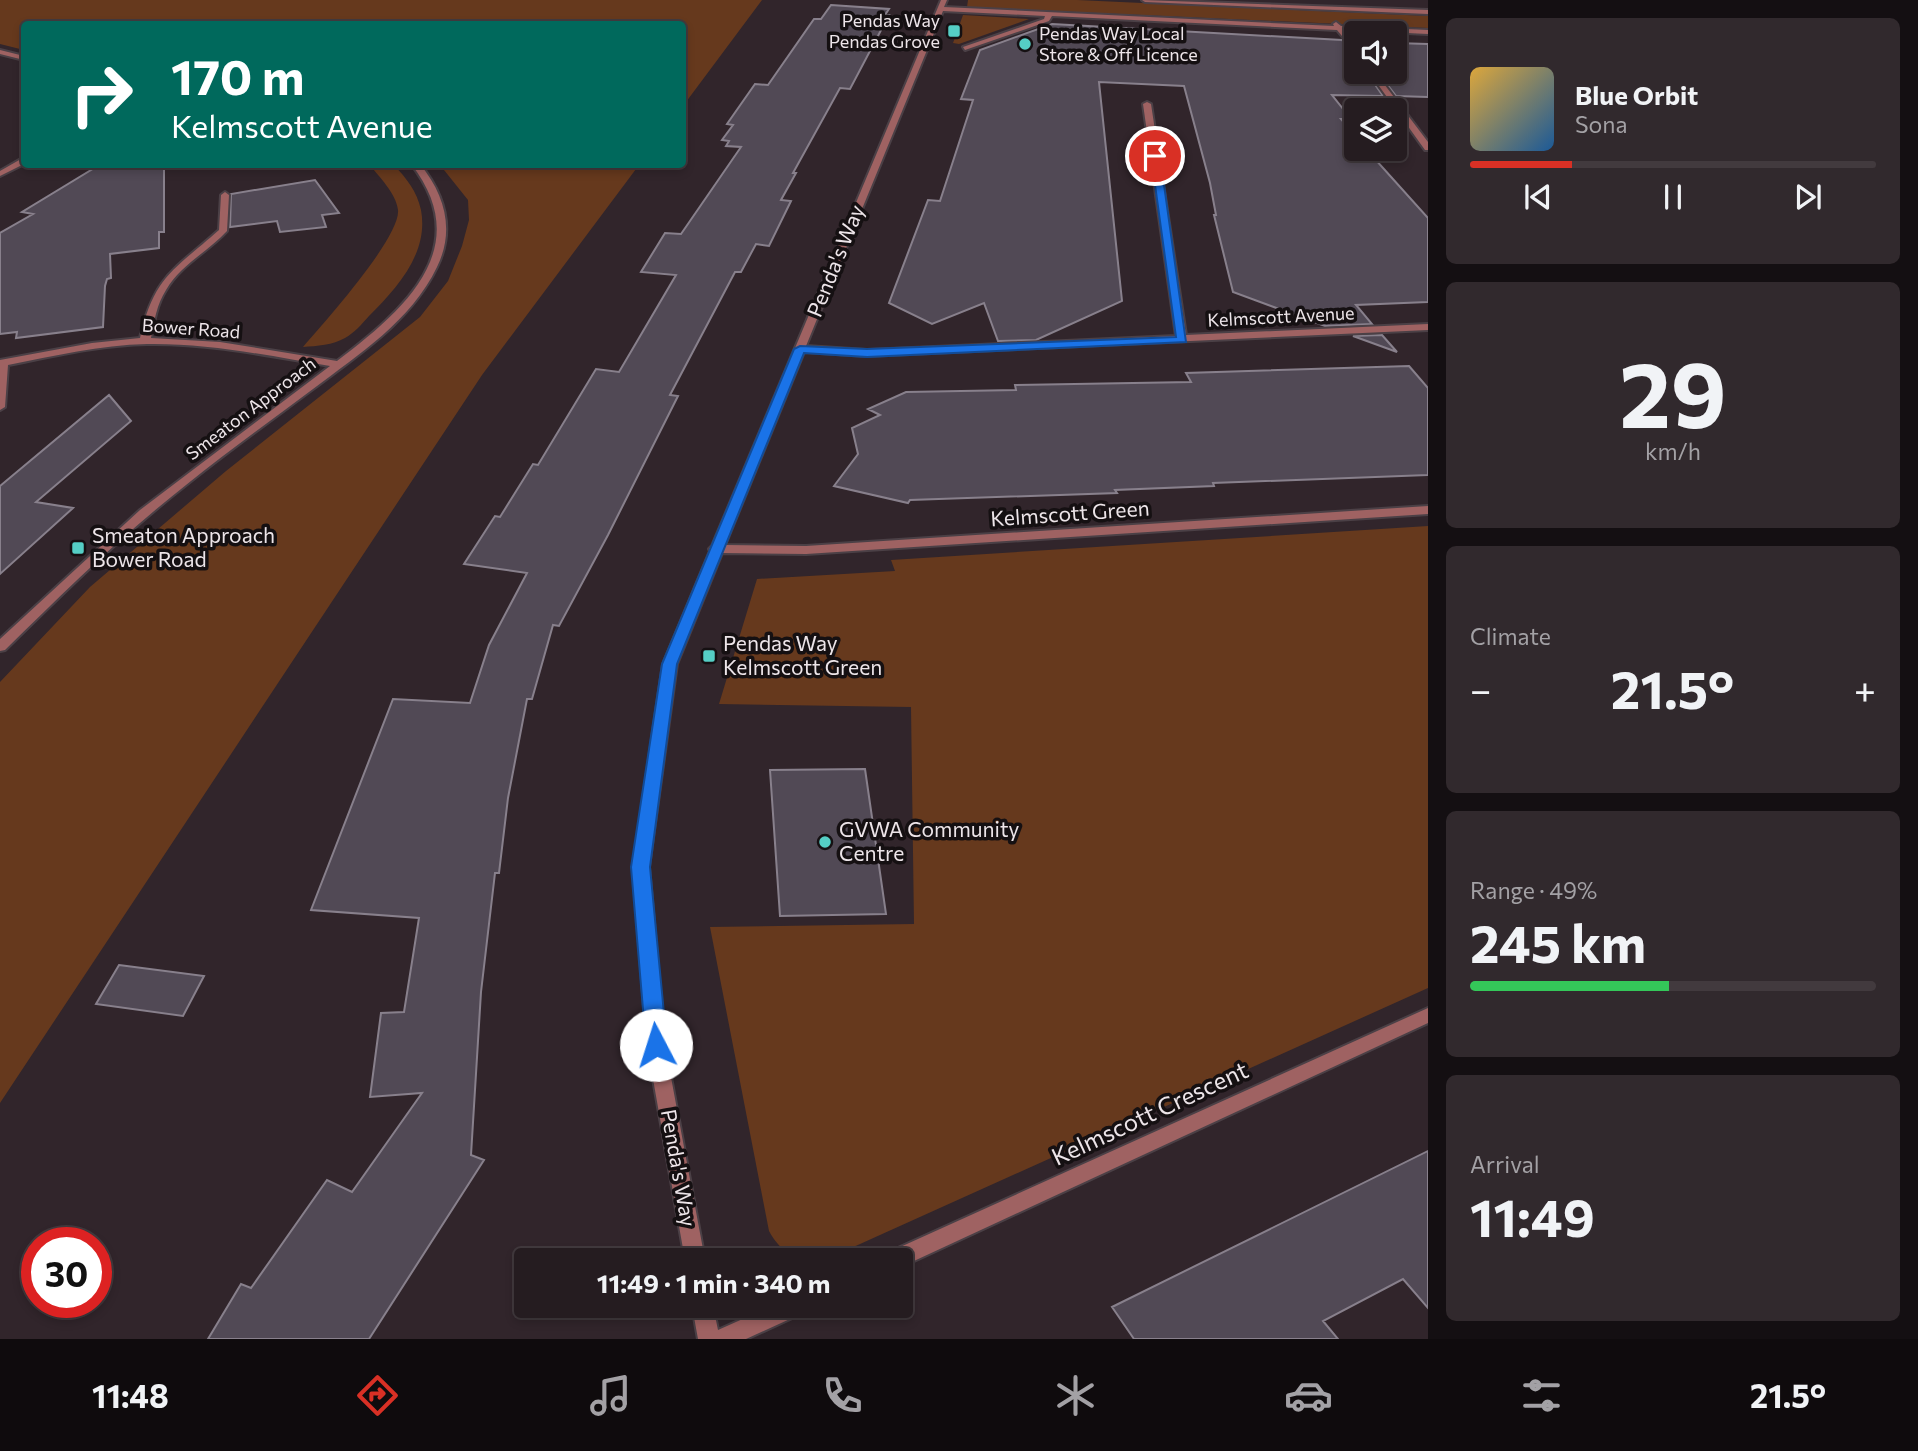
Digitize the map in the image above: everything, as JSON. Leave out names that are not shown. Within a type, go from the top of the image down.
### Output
[{"type":"street","points":[[1145,0],[1428,12]]},
{"type":"street","points":[[1318,0],[1344,35]]},
{"type":"street","points":[[942,4],[1049,14],[1428,32]]},
{"type":"street","name":"Penda's Way","points":[[693,1248],[656,1045],[641,867],[670,664],[715,549],[942,4]]},
{"type":"street","points":[[965,48],[1046,20],[1049,14]]},
{"type":"street","points":[[0,52],[21,57]]},
{"type":"street","points":[[1381,84],[1428,148]]},
{"type":"street","points":[[1147,104],[1182,340]]},
{"type":"street","points":[[0,174],[21,163]]},
{"type":"street","name":"Smeaton Approach","points":[[0,647],[144,512],[339,364],[407,304],[427,276],[440,250],[444,217],[434,188],[418,168]]},
{"type":"street","points":[[145,341],[150,309],[161,286],[223,231],[225,195]]},
{"type":"street","name":"Kelmscott Avenue","points":[[800,349],[867,353],[1428,327]]},
{"type":"street","name":"Bower Road","points":[[1,362],[145,341],[191,343],[339,364]]},
{"type":"street","points":[[0,407],[1,362]]},
{"type":"street","name":"Kelmscott Green","points":[[715,549],[806,550],[1428,510]]},
{"type":"street","name":"Kelmscott Crescent","points":[[913,1251],[1428,1015]]},
{"type":"street","points":[[705,1318],[709,1339]]},
{"type":"street","points":[[722,1339],[768,1318]]},
{"type":"shaded area","points":[[0,0],[762,0],[686,102],[686,21],[21,21],[21,49],[0,44]]},
{"type":"shaded area","points":[[968,0],[1077,0],[1428,16],[1428,28],[1407,27],[1407,21],[1344,21],[1344,24],[967,7]]},
{"type":"shaded area","points":[[963,15],[1029,19],[959,44],[953,43]]},
{"type":"shaded area","points":[[372,168],[397,168],[414,191],[421,210],[420,241],[408,269],[390,294],[352,334],[330,344],[303,347],[375,259],[396,223],[397,204]]},
{"type":"shaded area","points":[[442,168],[637,168],[482,375],[0,1103],[0,682],[90,587],[226,471],[420,317],[448,281],[469,220],[468,200]]},
{"type":"shaded area","points":[[1428,526],[1428,988],[851,1248],[782,1248],[769,1231],[710,927],[914,924],[911,707],[719,704],[757,579],[895,571],[891,560]]},
{"type":"building","points":[[831,5],[889,9],[885,15],[889,15],[850,89],[840,88],[793,173],[796,173],[781,200],[791,201],[769,246],[756,244],[741,272],[735,272],[670,395],[678,396],[608,535],[559,626],[553,625],[532,699],[527,699],[508,798],[499,873],[495,873],[481,992],[471,1155],[484,1160],[369,1339],[208,1339],[241,1284],[251,1288],[327,1180],[352,1192],[422,1093],[370,1097],[381,1013],[404,1012],[419,918],[311,910],[393,699],[470,703],[489,645],[527,573],[464,564],[495,516],[500,517],[533,464],[538,465],[596,369],[619,372],[676,275],[641,272],[665,233],[681,234],[741,147],[726,146],[729,141],[722,140],[733,125],[727,124],[755,84],[768,85],[814,19],[821,19]]},
{"type":"building","points":[[1052,24],[1342,40],[1344,84],[1374,84],[1383,96],[1332,95],[1344,110],[1344,119],[1341,119],[1344,123],[1344,161],[1377,161],[1428,218],[1428,302],[1356,305],[1372,324],[1325,326],[1233,292],[1214,215],[1210,183],[1184,86],[1099,82],[1122,301],[1036,340],[998,341],[984,303],[932,324],[889,303],[928,200],[940,201],[973,100],[961,99],[980,50]]},
{"type":"building","points":[[1407,43],[1428,44],[1428,97],[1396,96],[1387,84],[1407,84]]},
{"type":"building","points":[[94,168],[164,168],[164,232],[159,232],[159,248],[110,254],[111,278],[107,279],[105,286],[103,327],[16,338],[17,332],[0,334],[0,233],[33,214],[22,212]]},
{"type":"building","points":[[315,180],[339,213],[322,215],[326,227],[280,232],[277,221],[230,227],[231,194]]},
{"type":"building","points":[[1382,335],[1397,352],[1353,336]]},
{"type":"building","points":[[1409,366],[1428,388],[1428,475],[1213,483],[1214,486],[1115,490],[1117,493],[910,500],[908,503],[834,486],[858,454],[852,428],[880,415],[868,409],[906,392],[1016,390],[1015,385],[1191,382],[1186,373]]},
{"type":"building","points":[[109,395],[131,421],[36,502],[73,508],[0,574],[0,486]]},
{"type":"building","name":"GVWA Community Centre","points":[[865,769],[886,914],[780,916],[770,770]]},
{"type":"building","points":[[119,965],[204,976],[183,1016],[96,1004]]},
{"type":"building","points":[[1428,1151],[1428,1308],[1403,1279],[1323,1321],[1338,1339],[1134,1339],[1112,1307]]},
{"type":"place","name":"Pendas Way Pendas Grove","points":[[954,31]]},
{"type":"place","name":"Pendas Way Local Store & Off Licence","points":[[1025,44]]},
{"type":"place","name":"Smeaton Approach Bower Road","points":[[78,548]]},
{"type":"place","name":"Pendas Way Kelmscott Green","points":[[709,656]]},
{"type":"place","name":"GVWA Community Centre","points":[[825,842]]},
{"type":"route","points":[[656,1045],[641,867],[670,664],[693,601],[800,349],[831,353],[867,353],[1182,340],[1155,156]]}]
